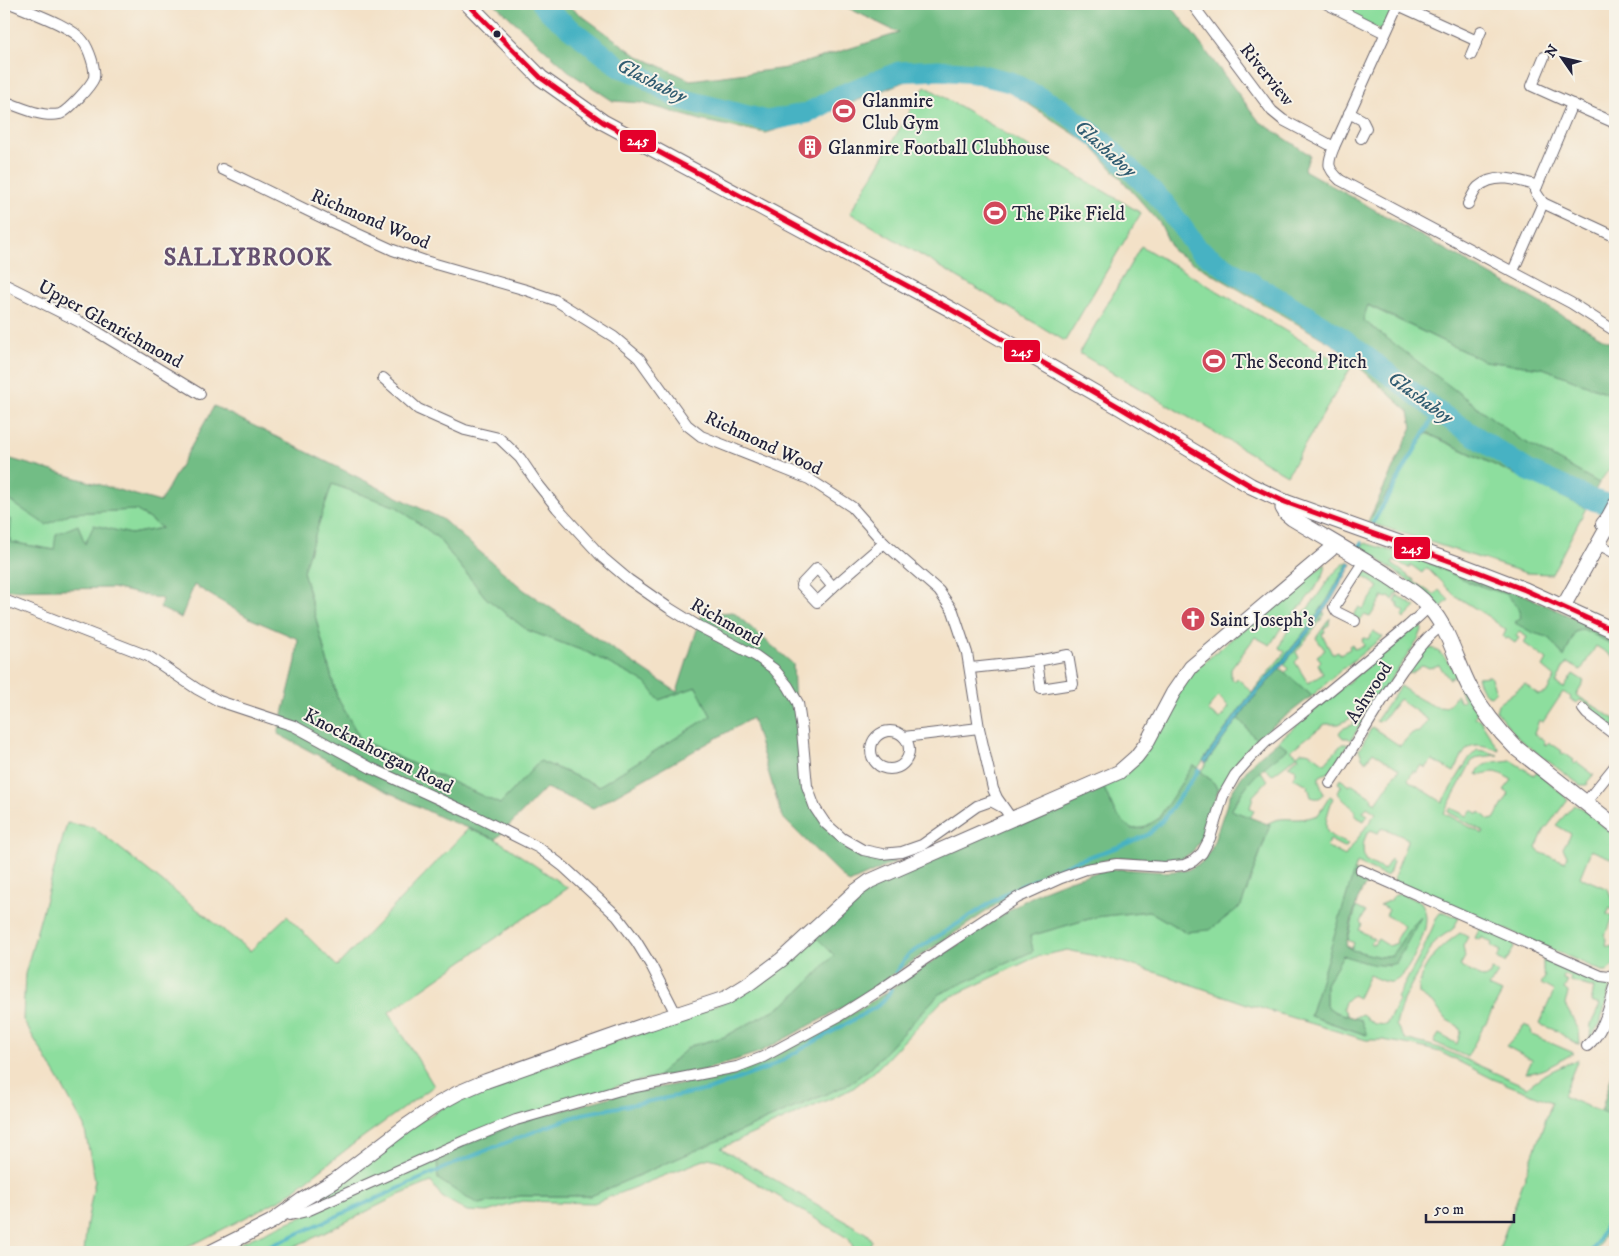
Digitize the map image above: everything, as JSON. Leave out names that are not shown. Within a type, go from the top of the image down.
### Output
[{"type":"main road","points":[[468,4],[541,78],[604,122],[952,310],[1251,486],[1285,502],[1455,563],[1563,607],[1615,631]]},
{"type":"main road","points":[[1285,502],[1283,508],[1286,513],[1405,587],[1429,606],[1442,626],[1470,687],[1491,720],[1516,748],[1615,826]]},
{"type":"street","points":[[4,101],[37,114],[60,114],[80,98],[94,78],[92,58],[83,41],[69,30],[12,4]]},
{"type":"street","name":"Riverview","points":[[1192,4],[1272,111],[1283,120],[1334,147]]},
{"type":"street","points":[[1327,4],[1385,33]]},
{"type":"street","points":[[1471,55],[1479,36],[1398,4],[1328,162],[1332,172],[1340,180],[1572,303],[1615,331]]},
{"type":"street","points":[[1544,57],[1532,86],[1615,123]]},
{"type":"street","points":[[1572,104],[1535,191],[1543,204],[1614,236]]},
{"type":"street","points":[[1349,113],[1362,120],[1366,128],[1361,138]]},
{"type":"street","name":"Richmond Wood","points":[[222,169],[393,250],[555,300],[614,337],[639,358],[687,425],[701,436],[809,479],[852,506],[884,543],[939,591],[953,611],[971,668],[979,728],[993,789],[1002,807],[1011,818]]},
{"type":"street","points":[[1468,204],[1478,187],[1493,179],[1517,179],[1536,186]]},
{"type":"street","points":[[1513,271],[1543,204]]},
{"type":"street","name":"Upper Glenrichmond","points":[[4,284],[86,325],[200,394]]},
{"type":"street","name":"Richmond","points":[[383,378],[418,409],[466,430],[499,438],[520,458],[557,508],[603,558],[668,608],[756,656],[774,669],[788,686],[798,703],[807,786],[815,808],[825,823],[842,838],[863,850],[882,854],[902,852],[922,844],[977,806],[991,801],[1002,807]]},
{"type":"street","points":[[1570,591],[1579,580],[1607,528],[1612,511]]},
{"type":"street","points":[[1563,607],[1574,578],[1601,526],[1612,511]]},
{"type":"street","points":[[833,587],[884,543]]},
{"type":"street","points":[[211,1252],[248,1234],[334,1182],[406,1126],[438,1104],[486,1081],[726,998],[781,960],[856,891],[870,882],[1011,818],[1119,772],[1128,765],[1146,744],[1173,693],[1191,667],[1330,550],[1334,543]]},
{"type":"street","points":[[1598,544],[1615,553]]},
{"type":"street","points":[[1355,622],[1337,612],[1334,607],[1364,561]]},
{"type":"street","name":"Knocknahorgan Road","points":[[4,600],[148,656],[197,689],[219,701],[294,726],[371,768],[539,848],[577,878],[617,916],[648,961],[676,1014]]},
{"type":"street","points":[[286,1212],[290,1215],[307,1211],[464,1141],[516,1120],[620,1090],[736,1067],[763,1057],[839,1016],[1017,898],[1061,878],[1086,869],[1117,864],[1165,867],[1184,865],[1193,861],[1202,853],[1210,838],[1223,796],[1231,782],[1251,757],[1266,742],[1429,606]]},
{"type":"street","name":"Ashwood","points":[[1330,783],[1383,698],[1414,653],[1442,626]]},
{"type":"street","points":[[971,668],[1037,661]]},
{"type":"street","points":[[1583,709],[1615,735]]},
{"type":"street","points":[[904,737],[979,728]]},
{"type":"street","points":[[1586,802],[1615,766]]},
{"type":"street","points":[[1361,870],[1601,976],[1615,975]]},
{"type":"street","points":[[1587,1046],[1598,1033],[1615,987]]},
{"type":"green space","points":[[495,4],[566,4],[636,55],[690,80],[787,68],[899,33],[840,4],[1170,4],[1259,121],[1310,155],[1304,170],[1615,345],[1615,396],[1543,368],[1484,361],[1368,305],[1363,320],[1518,438],[1599,483],[1586,508],[1427,433],[1368,522],[1412,427],[1409,412],[1337,347],[1173,251],[1160,223],[1091,145],[1001,86],[957,77],[918,76],[812,119],[766,133],[704,121],[642,103],[613,101],[572,74]]},
{"type":"green space","points":[[1327,4],[1398,4],[1385,33]]},
{"type":"green space","name":"The Pike Field","points":[[925,86],[1141,213],[1065,341],[850,213]]},
{"type":"green space","name":"The Second Pitch","points":[[1141,246],[1350,369],[1287,475],[1079,353]]},
{"type":"green space","points":[[1367,305],[1484,361],[1543,368],[1615,396],[1615,461],[1599,483],[1518,438],[1363,321]]},
{"type":"green space","points":[[214,406],[442,519],[524,590],[677,692],[702,614],[733,612],[793,664],[795,708],[807,798],[853,852],[896,862],[849,883],[782,817],[752,718],[593,808],[546,788],[496,839],[442,818],[374,785],[278,734],[296,661],[298,639],[249,618],[194,585],[181,618],[160,608],[162,599],[112,588],[4,590],[4,517],[11,520],[10,542],[54,550],[56,534],[78,525],[85,544],[94,525],[131,534],[162,528],[136,510],[71,513],[46,525],[4,497],[4,457],[160,502]],"holes":[[[332,484],[397,507],[437,537],[486,598],[527,630],[589,653],[646,683],[659,700],[696,687],[711,716],[599,786],[540,761],[500,804],[361,740],[337,697],[303,571]]]},
{"type":"green space","points":[[1426,433],[1586,508],[1552,574],[1526,573],[1368,522]]},
{"type":"green space","points":[[332,484],[397,507],[437,537],[486,598],[527,630],[589,653],[647,683],[659,700],[696,687],[711,716],[599,786],[540,761],[500,804],[361,740],[337,697],[303,571]]},
{"type":"green space","points":[[4,497],[46,524],[71,513],[136,510],[162,528],[131,534],[95,526],[85,545],[78,525],[55,550],[10,542],[11,520],[4,517]]},
{"type":"green space","points":[[1365,543],[1425,561],[1471,583],[1506,594],[1517,606],[1521,617],[1515,622],[1548,637],[1564,656],[1575,632],[1583,629],[1615,646],[1615,658],[1596,646],[1581,670],[1567,663],[1556,684],[1564,688],[1573,674],[1584,681],[1576,695],[1615,719],[1615,728],[1591,710],[1592,707],[1580,700],[1577,703],[1570,700],[1571,697],[1563,692],[1543,722],[1539,720],[1534,734],[1545,741],[1544,744],[1546,745],[1549,742],[1562,751],[1561,753],[1574,760],[1575,764],[1577,762],[1594,775],[1587,782],[1588,784],[1580,785],[1520,740],[1496,711],[1498,704],[1525,684],[1538,695],[1546,693],[1555,677],[1543,667],[1547,660],[1524,643],[1527,637],[1519,632],[1516,636],[1519,638],[1515,643],[1508,638],[1506,639],[1503,637],[1506,630],[1454,595],[1429,570],[1426,568],[1422,573],[1411,565],[1409,568],[1394,560],[1392,564],[1414,580],[1414,582],[1434,595],[1439,590],[1449,600],[1440,608],[1431,597],[1361,547]]},
{"type":"green space","points":[[1349,561],[1328,599],[1307,629],[1279,664],[1247,699],[1198,768],[1193,765],[1158,820],[1143,828],[1131,829],[1115,813],[1103,786],[1129,772],[1176,696],[1195,670],[1268,608],[1325,564],[1325,570],[1315,588],[1279,631],[1270,645],[1255,637],[1231,669],[1231,678],[1235,681],[1237,678],[1252,692],[1285,652],[1279,648],[1289,629],[1312,603],[1337,569]],"holes":[[[1219,696],[1229,707],[1220,719],[1208,711],[1212,703]]]},
{"type":"green space","points":[[1425,561],[1522,594],[1615,637],[1615,646],[1583,629],[1575,632],[1564,657],[1548,637],[1533,633],[1515,623],[1521,617],[1517,606],[1506,594],[1471,583]]},
{"type":"green space","points":[[1364,570],[1399,591],[1393,600],[1383,596],[1370,617],[1364,615],[1360,620],[1353,616],[1359,607],[1363,609],[1379,587],[1361,575]]},
{"type":"green space","points":[[1398,596],[1416,607],[1404,619],[1402,617],[1405,612],[1395,602]]},
{"type":"green space","points":[[1323,613],[1325,614],[1296,652],[1299,658],[1295,662],[1308,683],[1323,674],[1318,664],[1321,661],[1317,656],[1325,650],[1316,638],[1330,618],[1329,625],[1324,628],[1325,632],[1322,634],[1332,654],[1338,651],[1340,654],[1350,649],[1349,646],[1352,644],[1354,649],[1364,646],[1362,639],[1368,639],[1373,631],[1383,637],[1312,696],[1285,673],[1288,669],[1284,664]]},
{"type":"green space","points":[[1420,622],[1422,630],[1418,640],[1368,713],[1355,716],[1339,724],[1325,724],[1291,750],[1297,755],[1301,752],[1314,755],[1325,763],[1342,744],[1349,744],[1330,772],[1319,777],[1323,796],[1318,798],[1311,797],[1307,788],[1308,785],[1293,778],[1296,773],[1295,768],[1288,766],[1299,757],[1297,756],[1272,775],[1263,766],[1288,749],[1278,741]]},
{"type":"green space","points":[[1431,648],[1445,657],[1451,666],[1477,712],[1475,717],[1480,720],[1499,750],[1475,745],[1466,750],[1454,772],[1432,760],[1426,768],[1421,765],[1416,773],[1413,771],[1408,780],[1442,802],[1470,757],[1477,750],[1485,751],[1498,755],[1480,757],[1472,761],[1444,813],[1483,834],[1484,832],[1448,812],[1451,808],[1467,816],[1472,810],[1479,814],[1480,812],[1489,820],[1494,819],[1509,794],[1504,790],[1512,780],[1496,772],[1477,774],[1486,764],[1510,760],[1534,775],[1537,771],[1568,799],[1544,831],[1536,848],[1539,852],[1565,862],[1567,856],[1563,848],[1571,834],[1556,825],[1574,805],[1582,808],[1615,836],[1615,860],[1591,850],[1580,877],[1608,889],[1615,906],[1615,911],[1610,908],[1607,914],[1613,917],[1608,930],[1604,934],[1607,939],[1606,946],[1613,947],[1615,950],[1614,965],[1607,971],[1602,971],[1395,882],[1394,877],[1408,839],[1382,827],[1378,833],[1371,830],[1368,833],[1364,840],[1363,852],[1365,860],[1384,870],[1391,859],[1393,861],[1389,874],[1385,876],[1357,863],[1310,1016],[1366,1035],[1361,1020],[1353,1018],[1362,1014],[1367,1020],[1375,1024],[1386,1025],[1399,1000],[1397,998],[1422,952],[1437,917],[1440,913],[1445,912],[1459,918],[1453,929],[1435,941],[1403,1000],[1396,1025],[1405,1039],[1440,1048],[1527,1087],[1545,1074],[1578,1059],[1563,1096],[1615,1118],[1615,1215],[1596,1252],[1498,1252],[1552,1102],[1493,1079],[1440,1052],[1383,1040],[1366,1040],[1247,1004],[1115,960],[1067,950],[1036,957],[942,1001],[875,1071],[852,1089],[721,1148],[867,1234],[872,1241],[865,1252],[851,1252],[853,1247],[849,1239],[720,1161],[709,1158],[594,1203],[522,1201],[487,1212],[467,1211],[442,1197],[431,1182],[399,1195],[320,1235],[281,1252],[220,1252],[437,1157],[438,1179],[479,1204],[520,1196],[591,1196],[849,1084],[870,1068],[939,994],[1033,951],[1030,936],[1096,917],[1149,911],[1185,932],[1241,906],[1270,826],[1267,824],[1278,819],[1303,819],[1318,815],[1330,796],[1333,798],[1327,816],[1327,831],[1333,837],[1348,844],[1345,848],[1330,840],[1326,846],[1345,856],[1376,813],[1367,807],[1363,812],[1368,815],[1364,821],[1355,816],[1354,809],[1337,792],[1342,786],[1338,783],[1340,779],[1372,798],[1371,800],[1376,803],[1399,769],[1373,752],[1366,761],[1363,759],[1359,750],[1372,727],[1400,746],[1412,733],[1419,732],[1428,720],[1399,699],[1385,717],[1379,722],[1376,721],[1400,686],[1434,706],[1444,707],[1448,705],[1456,695],[1460,702],[1464,700],[1459,684],[1454,676],[1449,679],[1439,665],[1429,668],[1423,665],[1412,673],[1407,674],[1426,649]]},
{"type":"green space","points":[[1280,668],[1312,696],[1256,739],[1238,718]]},
{"type":"green space","points":[[1490,676],[1496,691],[1491,696],[1483,691],[1477,677]]},
{"type":"green space","points":[[1238,718],[1256,739],[1240,757],[1218,791],[1214,783],[1201,771]]},
{"type":"green space","points":[[1364,719],[1351,740],[1343,738],[1339,733],[1342,729],[1354,724],[1353,722]]},
{"type":"green space","points":[[1278,741],[1288,749],[1255,776],[1231,810],[1270,825],[1241,906],[1210,930],[1185,932],[1149,911],[1096,917],[1030,936],[1033,951],[939,994],[870,1068],[849,1084],[591,1196],[520,1196],[479,1204],[438,1179],[437,1157],[521,1122],[621,1094],[708,1079],[737,1071],[818,1033],[879,997],[1019,904],[1046,889],[1069,880],[1102,871],[1119,869],[1165,872],[1187,870],[1201,863],[1211,850],[1230,795],[1240,779],[1254,761]]},
{"type":"green space","points":[[1193,765],[1214,783],[1218,791],[1201,840],[1192,852],[1183,858],[1164,860],[1118,857],[1042,879],[1014,893],[835,1012],[760,1052],[705,1070],[657,1077],[690,1046],[724,1037],[785,1004],[834,955],[815,936],[859,893],[888,876],[1103,786],[1115,813],[1131,829],[1143,828],[1158,819]]},
{"type":"green space","points":[[1259,770],[1268,780],[1253,796],[1250,808],[1254,811],[1250,818],[1231,811],[1248,782]]},
{"type":"green space","points":[[67,823],[93,827],[250,951],[287,916],[337,966],[468,829],[496,839],[568,888],[389,1012],[434,1086],[356,1142],[285,1197],[200,1241],[173,1252],[84,1252],[95,1180],[84,1126],[23,1020],[25,974]]},
{"type":"green space","points":[[1354,871],[1379,881],[1367,885],[1363,889],[1354,913],[1346,946],[1352,950],[1380,957],[1392,955],[1411,927],[1421,917],[1396,963],[1376,965],[1343,955],[1326,984],[1326,1006],[1335,1012],[1361,1020],[1367,1035],[1310,1016]]},
{"type":"green space","points":[[1399,893],[1421,902],[1425,911],[1425,928],[1413,959],[1403,975],[1392,982],[1383,981],[1369,975],[1358,998],[1352,995],[1345,1002],[1343,1008],[1348,1016],[1335,1012],[1326,1006],[1326,984],[1343,955],[1363,962],[1389,966],[1411,927],[1392,955],[1380,957],[1352,950],[1346,946],[1352,948],[1354,943],[1348,940],[1356,907],[1366,912],[1360,922],[1362,924],[1359,930],[1374,939],[1371,943],[1374,945],[1378,939],[1389,946],[1397,943],[1396,939],[1404,926],[1386,915],[1389,910],[1380,905]]},
{"type":"green space","points":[[1483,928],[1511,939],[1514,948],[1505,963],[1497,959],[1501,951],[1491,946],[1492,943],[1481,937],[1480,940],[1475,938],[1479,930]]},
{"type":"green space","points":[[1460,933],[1468,937],[1463,946],[1465,957],[1460,966],[1483,978],[1488,977],[1492,970],[1498,973],[1489,987],[1502,993],[1467,1057],[1434,1042],[1439,1034],[1457,1044],[1461,1031],[1458,1026],[1445,1019],[1435,1005],[1419,994],[1419,984],[1422,975],[1431,959]]},
{"type":"green space","points":[[815,936],[834,955],[785,1004],[724,1037],[690,1046],[657,1077],[618,1086],[301,1208],[408,1129],[460,1097],[728,1001]]},
{"type":"green space","points":[[1549,959],[1610,987],[1600,1024],[1590,1038],[1591,1024],[1600,1005],[1591,1002],[1594,988],[1570,981],[1571,977],[1564,975],[1563,979],[1568,981],[1564,989],[1568,992],[1565,1005],[1579,1030],[1580,1044],[1574,1043],[1557,1031],[1539,1024],[1554,991],[1541,984],[1545,977],[1543,960]]},
{"type":"green space","points":[[1524,1025],[1531,1028],[1532,1035],[1574,1053],[1544,1069],[1526,1073],[1532,1060],[1506,1046]]},
{"type":"green space","points":[[1615,1064],[1615,1118],[1601,1112]]},
{"type":"water","points":[[1349,561],[1352,564],[1331,601],[1310,631],[1251,701],[1206,763],[1203,761],[1247,699],[1279,664],[1307,629],[1328,599]]},
{"type":"waterway","name":"Glashaboy","points":[[542,4],[554,16],[620,67],[640,74],[677,98],[767,121],[808,113],[841,95],[899,72],[938,70],[974,73],[1010,82],[1060,108],[1103,142],[1165,204],[1198,249],[1342,338],[1437,411],[1527,470],[1593,500],[1615,506]]},
{"type":"waterway","points":[[1373,523],[1437,411]]},
{"type":"waterway","points":[[1359,547],[1361,543]]},
{"type":"waterway","points":[[896,972],[908,955],[1010,891],[1073,862],[1121,846],[1149,834],[1162,821],[1199,770]]},
{"type":"waterway","points":[[257,1252],[462,1160],[582,1114],[708,1090],[768,1068],[876,1007],[887,997],[891,989]]},
{"type":"waterway","points":[[1592,1252],[1615,1208]]},
{"type":"transit line","name":"245","points":[[468,4],[541,78],[603,122],[952,310],[1251,486],[1285,502],[1525,590],[1615,631]]},
{"type":"place","name":"Glanmire Club Gym","points":[[844,111]]},
{"type":"place","name":"Glanmire Football Clubhouse","points":[[810,147]]},
{"type":"place","name":"The Pike Field","points":[[995,213]]},
{"type":"place","name":"The Second Pitch","points":[[1214,361]]},
{"type":"place","name":"Saint Joseph's","points":[[1193,619]]},
{"type":"district","name":"SALLYBROOK","points":[[248,257]]}]
